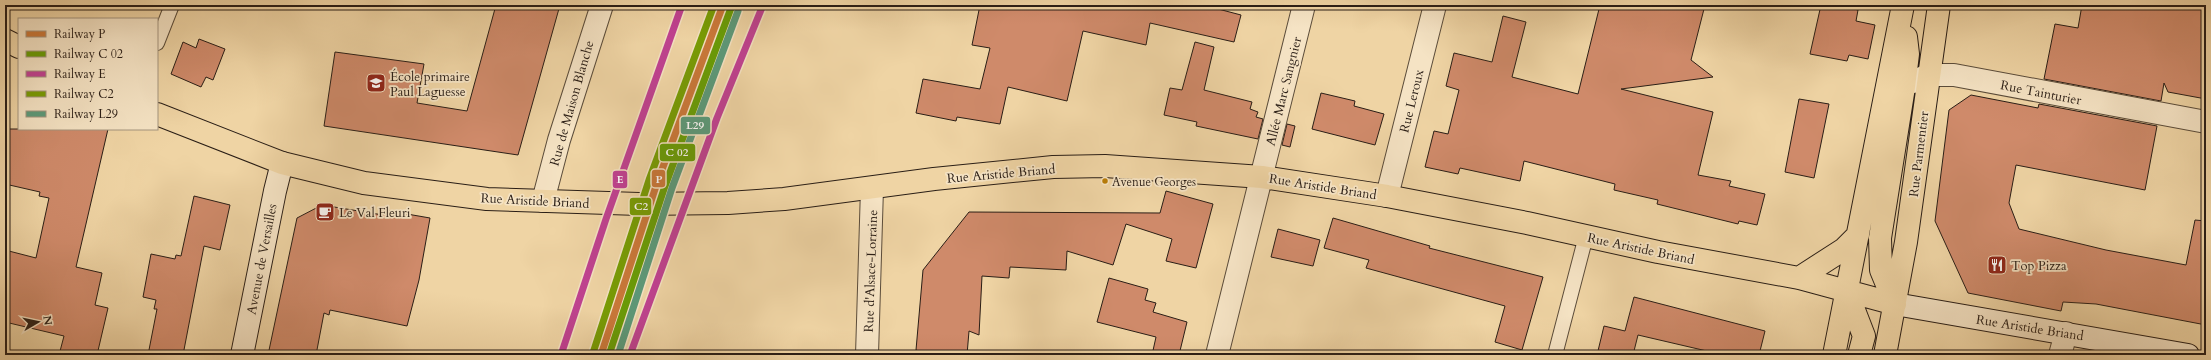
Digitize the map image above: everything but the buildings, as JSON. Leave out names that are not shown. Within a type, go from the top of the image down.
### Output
[{"type":"main road","name":"Rue Parmentier","points":[[1884,355],[1906,242],[1928,75],[1939,5]]},
{"type":"main road","points":[[1895,304],[1880,270],[1880,238],[1908,54],[1903,7]]},
{"type":"main road","points":[[1834,355],[1883,101],[1903,7]]},
{"type":"main road","points":[[5,40],[18,46]]},
{"type":"main road","name":"Rue Aristide Briand","points":[[158,114],[282,163],[364,183],[488,199],[639,204],[728,203],[784,199],[1053,167],[1105,166],[1262,177],[1387,196],[1658,252],[1799,278],[1895,304]]},
{"type":"main road","points":[[1799,278],[1844,248],[1858,235]]},
{"type":"main road","points":[[1847,292],[1864,336],[1859,355]]},
{"type":"street","name":"Rue de Maison Blanche","points":[[543,201],[559,140],[602,5]]},
{"type":"street","name":"Allée Marc Sangnier","points":[[1262,177],[1304,5]]},
{"type":"street","name":"Rue Leroux","points":[[1387,196],[1435,5]]},
{"type":"street","name":"Rue Tainturier","points":[[1883,101],[1904,87],[1928,75],[1954,75],[2206,122]]},
{"type":"street","name":"Avenue de Versailles","points":[[242,355],[282,163]]},
{"type":"street","points":[[1217,355],[1262,177]]},
{"type":"street","name":"Rue d'Alsace-Lorraine","points":[[867,355],[872,188]]},
{"type":"street","name":"Rue Aristide Briand","points":[[1895,304],[1931,312],[2066,333],[2188,355]]},
{"type":"street","points":[[2060,355],[2066,333]]},
{"type":"lane","points":[[158,40],[172,5]]},
{"type":"lane","points":[[1555,355],[1586,236]]},
{"type":"rail line","name":"E","points":[[561,355],[606,219],[682,5]]},
{"type":"rail line","name":"C2","points":[[593,353],[649,180],[714,5]]},
{"type":"rail line","name":"P","points":[[601,355],[657,183],[723,5]]},
{"type":"rail line","name":"E","points":[[630,355],[717,118],[763,5]]},
{"type":"rail line","name":"L29","points":[[618,355],[672,188],[738,11]]},
{"type":"transit line","points":[[609,355],[665,186],[731,8]]},
{"type":"place","name":"École primaire Paul Laguesse","points":[[376,83]]},
{"type":"place","name":"Avenue Georges","points":[[1105,181]]},
{"type":"place","name":"Le Val Fleuri","points":[[325,212]]},
{"type":"place","name":"Top Pizza","points":[[1997,265]]}]
